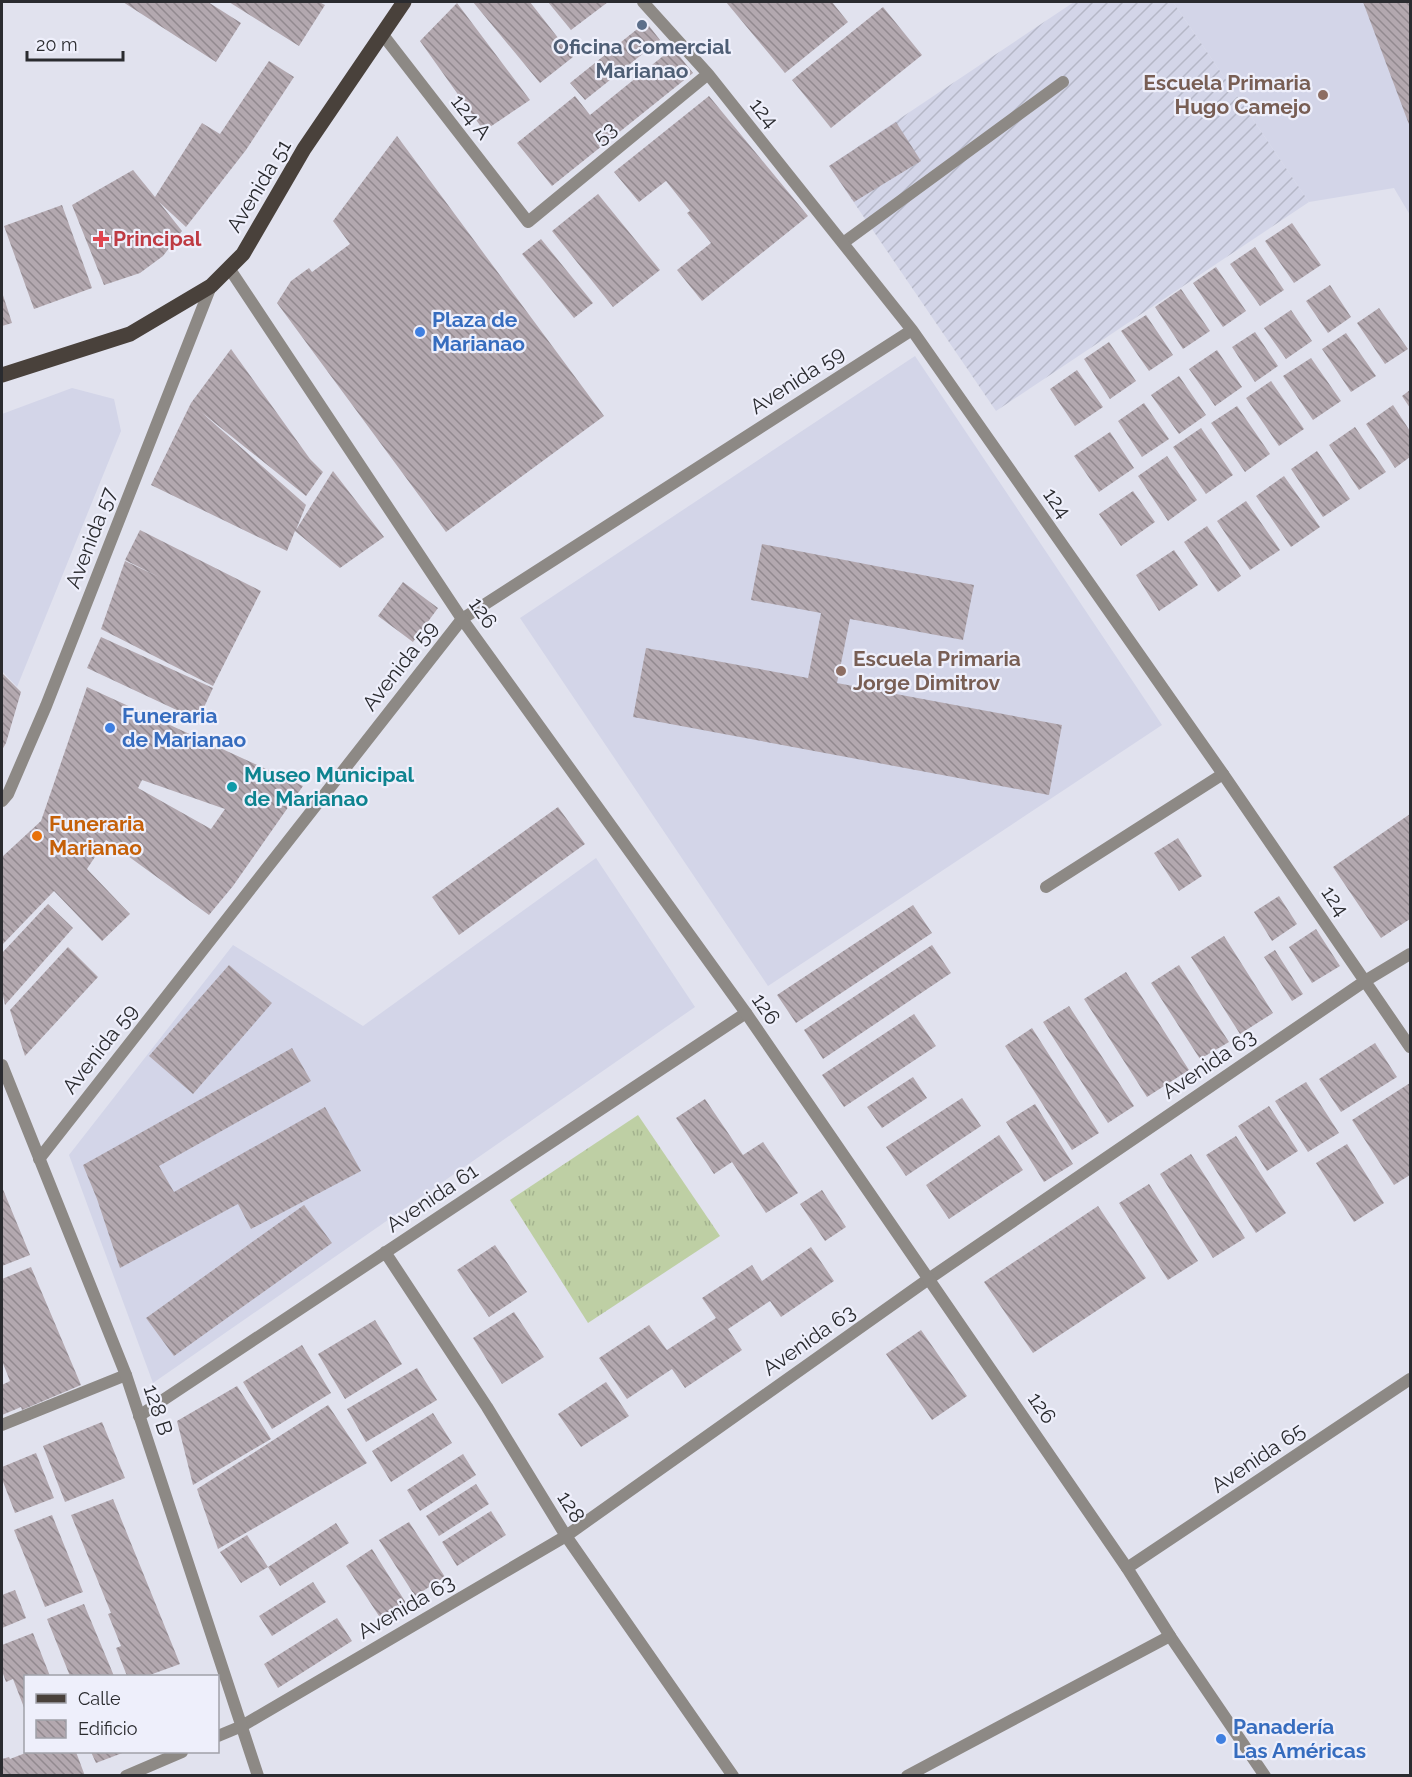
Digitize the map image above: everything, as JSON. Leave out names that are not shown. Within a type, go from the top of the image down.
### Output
[{"type":"main road","name":"Avenida 51","points":[[2,375],[130,334],[211,286],[243,254],[304,149],[404,2]]},
{"type":"street","name":"124","points":[[643,2],[708,74],[912,330],[1223,774],[1410,1047]]},
{"type":"street","name":"124 A","points":[[383,35],[528,222]]},
{"type":"street","name":"53","points":[[528,222],[708,74]]},
{"type":"street","points":[[843,243],[1063,82]]},
{"type":"street","name":"126","points":[[229,268],[462,619],[746,1012],[930,1278],[1265,1776]]},
{"type":"street","name":"Avenida 57","points":[[2,801],[8,794],[46,706],[211,286]]},
{"type":"street","name":"Avenida 59","points":[[39,1159],[462,619],[912,330]]},
{"type":"street","points":[[1046,888],[1223,774]]},
{"type":"street","name":"Avenida 63","points":[[219,1736],[242,1726],[566,1536],[930,1278],[1365,981],[1410,954]]},
{"type":"street","name":"Avenida 61","points":[[139,1416],[746,1012]]},
{"type":"street","name":"128 B","points":[[2,1065],[126,1375],[258,1776]]},
{"type":"street","name":"128","points":[[385,1252],[487,1407],[566,1536],[733,1776]]},
{"type":"street","points":[[2,1425],[126,1375]]},
{"type":"street","name":"Avenida 65","points":[[1127,1568],[1410,1380]]},
{"type":"street","points":[[907,1776],[1170,1636]]},
{"type":"street","points":[[126,1776],[180,1753]]},
{"type":"shaded area","points":[[1074,2],[1173,2],[1309,202],[996,411],[829,166]]},
{"type":"shaded area","name":"Escuela Primaria Hugo Camejo","points":[[1173,2],[1410,2],[1410,215],[1394,188],[1309,202]]},
{"type":"shaded area","name":"Escuela Primaria Jorge Dimitrov","points":[[915,356],[1162,725],[768,986],[520,618]]},
{"type":"shaded area","points":[[72,388],[114,399],[121,431],[17,687],[2,671],[2,414]]},
{"type":"shaded area","points":[[596,858],[695,1007],[153,1383],[69,1155],[233,945],[363,1026]]},
{"type":"green space","points":[[638,1115],[720,1236],[588,1323],[510,1200]]},
{"type":"building","points":[[123,2],[208,2],[241,23],[216,62]]},
{"type":"building","points":[[229,2],[319,2],[325,5],[299,46]]},
{"type":"building","points":[[473,2],[530,2],[573,57],[540,83]]},
{"type":"building","points":[[548,2],[608,2],[571,30]]},
{"type":"building","points":[[726,2],[832,2],[848,22],[785,73]]},
{"type":"building","points":[[1363,2],[1410,2],[1410,127]]},
{"type":"building","points":[[457,3],[530,100],[484,131],[420,41]]},
{"type":"building","points":[[883,7],[922,55],[831,128],[792,80]]},
{"type":"building","points":[[646,22],[660,40],[585,100],[570,83]]},
{"type":"building","points":[[673,48],[693,73],[552,186],[517,143],[575,96],[590,115]]},
{"type":"building","points":[[269,61],[294,77],[246,150],[186,227],[159,202],[182,231],[163,256],[140,273],[104,285],[72,205],[133,170],[155,197],[202,123],[220,134]]},
{"type":"building","points":[[709,96],[808,216],[702,301],[677,270],[711,243],[687,213],[690,211],[666,181],[639,202],[614,172]]},
{"type":"building","points":[[896,122],[921,161],[854,202],[829,166]]},
{"type":"building","name":"Plaza de Marianao","points":[[397,136],[604,416],[446,532],[277,303],[291,281],[309,268],[312,272],[350,244],[333,221]]},
{"type":"building","points":[[598,194],[660,270],[613,307],[552,231]]},
{"type":"building","points":[[62,205],[92,288],[34,309],[4,226]]},
{"type":"building","points":[[1292,223],[1321,265],[1294,283],[1265,241]]},
{"type":"building","points":[[541,239],[593,303],[574,318],[522,254]]},
{"type":"building","points":[[1255,247],[1284,290],[1260,306],[1230,264]]},
{"type":"building","points":[[1216,267],[1246,311],[1223,327],[1193,283]]},
{"type":"building","points":[[1330,285],[1351,317],[1328,333],[1306,301]]},
{"type":"building","points":[[1181,289],[1210,331],[1183,349],[1155,307]]},
{"type":"building","points":[[2,292],[12,323],[2,326]]},
{"type":"building","points":[[1379,308],[1408,349],[1385,364],[1357,323]]},
{"type":"building","points":[[1291,310],[1312,341],[1286,359],[1264,328]]},
{"type":"building","points":[[1146,315],[1173,355],[1149,371],[1121,331]]},
{"type":"building","points":[[1255,332],[1278,366],[1255,382],[1232,347]]},
{"type":"building","points":[[1346,333],[1376,376],[1351,392],[1322,349]]},
{"type":"building","points":[[1109,342],[1136,381],[1110,399],[1084,359]]},
{"type":"building","points":[[231,349],[310,459],[323,472],[306,496],[200,411],[306,505],[296,530],[333,471],[384,537],[340,568],[295,531],[287,551],[151,485],[191,403]]},
{"type":"building","points":[[1217,350],[1242,387],[1215,406],[1189,369]]},
{"type":"building","points":[[1311,358],[1341,401],[1313,420],[1283,376]]},
{"type":"building","points":[[1077,370],[1103,407],[1075,426],[1050,389]]},
{"type":"building","points":[[1179,376],[1206,415],[1179,434],[1151,395]]},
{"type":"building","points":[[1271,381],[1304,429],[1279,446],[1246,398]]},
{"type":"building","points":[[1410,390],[1410,408],[1402,396]]},
{"type":"building","points":[[1144,403],[1169,439],[1142,457],[1118,421]]},
{"type":"building","points":[[1393,405],[1410,431],[1410,457],[1395,468],[1366,424]]},
{"type":"building","points":[[1237,406],[1270,454],[1245,472],[1211,423]]},
{"type":"building","points":[[1355,427],[1386,472],[1359,490],[1329,445]]},
{"type":"building","points":[[1201,428],[1233,475],[1206,494],[1173,447]]},
{"type":"building","points":[[1110,432],[1134,468],[1099,492],[1074,456]]},
{"type":"building","points":[[1317,451],[1350,499],[1323,517],[1291,469]]},
{"type":"building","points":[[1167,456],[1197,500],[1168,521],[1138,476]]},
{"type":"building","points":[[1284,476],[1320,527],[1291,547],[1256,496]]},
{"type":"building","points":[[1133,491],[1155,522],[1121,546],[1099,514]]},
{"type":"building","points":[[1246,501],[1280,550],[1250,570],[1217,521]]},
{"type":"building","points":[[1207,526],[1241,576],[1218,592],[1184,542]]},
{"type":"building","points":[[140,530],[261,591],[213,686],[101,629],[125,561],[159,577],[125,560]]},
{"type":"building","points":[[762,544],[974,585],[963,640],[850,619],[837,683],[1062,725],[1049,795],[633,717],[646,648],[808,678],[821,613],[751,600]]},
{"type":"building","points":[[1174,550],[1198,585],[1159,611],[1136,575]]},
{"type":"building","points":[[403,582],[438,608],[413,642],[378,616]]},
{"type":"building","points":[[101,637],[213,688],[198,720],[87,668]]},
{"type":"building","points":[[2,673],[21,692],[2,750]]},
{"type":"building","points":[[87,687],[303,786],[233,886],[209,915],[106,840],[87,869],[130,914],[102,941],[54,891],[2,945],[2,857],[41,821]],"holes":[[[142,780],[225,809],[211,829],[138,788]]]},
{"type":"building","points":[[558,807],[585,844],[459,935],[432,897]]},
{"type":"building","points":[[1410,814],[1410,919],[1381,938],[1333,867]]},
{"type":"building","points":[[1178,838],[1202,876],[1179,891],[1154,853]]},
{"type":"building","points":[[1279,896],[1297,924],[1272,941],[1254,912]]},
{"type":"building","points":[[48,904],[73,928],[5,1005],[2,991],[2,953]]},
{"type":"building","points":[[913,905],[932,933],[796,1023],[777,995]]},
{"type":"building","points":[[1316,929],[1340,966],[1312,983],[1289,947]]},
{"type":"building","points":[[1224,936],[1273,1013],[1240,1034],[1191,957]]},
{"type":"building","points":[[932,945],[951,973],[823,1059],[804,1030]]},
{"type":"building","points":[[68,947],[98,977],[25,1056],[10,1010]]},
{"type":"building","points":[[1275,950],[1303,994],[1292,1001],[1264,957]]},
{"type":"building","points":[[229,965],[272,1003],[193,1094],[149,1056]]},
{"type":"building","points":[[1179,965],[1229,1042],[1200,1059],[1151,983]]},
{"type":"building","points":[[1126,972],[1189,1070],[1147,1097],[1084,999]]},
{"type":"building","points":[[1069,1006],[1134,1106],[1108,1123],[1043,1022]]},
{"type":"building","points":[[914,1014],[936,1046],[844,1107],[822,1075]]},
{"type":"building","points":[[1032,1028],[1099,1133],[1072,1150],[1005,1046]]},
{"type":"building","points":[[1375,1043],[1397,1077],[1341,1112],[1319,1079]]},
{"type":"building","points":[[292,1048],[311,1081],[159,1166],[174,1192],[325,1107],[361,1171],[251,1229],[238,1204],[120,1268],[83,1165]]},
{"type":"building","points":[[913,1077],[927,1098],[882,1128],[867,1107]]},
{"type":"building","points":[[1306,1082],[1339,1133],[1308,1152],[1275,1101]]},
{"type":"building","points":[[1410,1083],[1410,1175],[1394,1185],[1352,1120]]},
{"type":"building","points":[[962,1098],[981,1126],[906,1176],[886,1147]]},
{"type":"building","points":[[705,1099],[743,1155],[763,1142],[798,1193],[766,1213],[732,1162],[714,1174],[676,1118]]},
{"type":"building","points":[[1035,1104],[1073,1164],[1044,1182],[1006,1122]]},
{"type":"building","points":[[1269,1106],[1298,1151],[1267,1171],[1238,1126]]},
{"type":"building","points":[[999,1135],[1023,1170],[949,1219],[926,1185]]},
{"type":"building","points":[[1236,1136],[1286,1213],[1256,1233],[1206,1155]]},
{"type":"building","points":[[1347,1144],[1384,1203],[1354,1222],[1316,1163]]},
{"type":"building","points":[[1191,1154],[1245,1238],[1213,1258],[1160,1174]]},
{"type":"building","points":[[1149,1184],[1198,1261],[1168,1280],[1119,1203]]},
{"type":"building","points":[[2,1187],[30,1255],[2,1266]]},
{"type":"building","points":[[822,1190],[846,1227],[825,1241],[800,1204]]},
{"type":"building","points":[[304,1205],[332,1243],[174,1356],[146,1318]]},
{"type":"building","points":[[1098,1206],[1146,1278],[1033,1353],[984,1282]]},
{"type":"building","points":[[495,1245],[527,1292],[489,1317],[457,1270]]},
{"type":"building","points":[[811,1247],[834,1281],[781,1317],[770,1301],[728,1329],[742,1350],[685,1388],[672,1369],[627,1399],[599,1358],[649,1325],[667,1350],[716,1318],[702,1298],[752,1265],[762,1281]]},
{"type":"building","points":[[31,1267],[81,1385],[22,1410],[21,1407],[2,1415],[2,1385],[10,1381],[2,1361],[2,1279]]},
{"type":"building","points":[[514,1312],[544,1357],[502,1384],[473,1338]]},
{"type":"building","points":[[375,1320],[402,1364],[345,1399],[318,1354]]},
{"type":"building","points":[[921,1330],[967,1396],[932,1420],[886,1354]]},
{"type":"building","points":[[302,1345],[331,1393],[272,1429],[243,1382]]},
{"type":"building","points":[[417,1368],[437,1400],[366,1442],[347,1409]]},
{"type":"building","points":[[606,1382],[629,1416],[581,1447],[558,1414]]},
{"type":"building","points":[[237,1386],[271,1439],[193,1485],[177,1421]]},
{"type":"building","points":[[328,1405],[367,1463],[218,1549],[197,1489]]},
{"type":"building","points":[[433,1413],[452,1443],[391,1482],[372,1451]]},
{"type":"building","points":[[102,1422],[125,1478],[65,1502],[43,1446]]},
{"type":"building","points":[[36,1453],[54,1498],[15,1513],[2,1479],[2,1467]]},
{"type":"building","points":[[463,1454],[476,1475],[420,1511],[407,1490]]},
{"type":"building","points":[[476,1484],[489,1504],[439,1536],[426,1516]]},
{"type":"building","points":[[113,1499],[180,1664],[150,1675],[127,1675],[116,1648],[121,1646],[108,1614],[111,1613],[71,1515]]},
{"type":"building","points":[[491,1511],[506,1535],[457,1566],[442,1542]]},
{"type":"building","points":[[52,1515],[83,1592],[45,1607],[14,1530]]},
{"type":"building","points":[[409,1522],[445,1577],[415,1596],[379,1540]]},
{"type":"building","points":[[336,1523],[349,1543],[280,1586],[268,1567]]},
{"type":"building","points":[[247,1535],[268,1567],[241,1583],[220,1552]]},
{"type":"building","points":[[372,1549],[408,1606],[383,1622],[346,1566]]},
{"type":"building","points":[[313,1582],[326,1602],[272,1636],[259,1616]]},
{"type":"building","points":[[15,1590],[26,1618],[2,1628],[2,1595]]},
{"type":"building","points":[[84,1604],[114,1675],[70,1675],[47,1619]]},
{"type":"building","points":[[337,1618],[352,1641],[278,1688],[264,1664]]},
{"type":"building","points":[[33,1633],[50,1675],[24,1675],[24,1707],[13,1679],[6,1682],[2,1671],[2,1645]]},
{"type":"building","points":[[25,1753],[76,1753],[85,1776],[2,1776],[2,1759],[9,1757],[10,1759]]},
{"type":"building","points":[[91,1753],[122,1753],[96,1763]]},
{"type":"place","name":"Oficina Comercial Marianao","points":[[642,25]]},
{"type":"place","name":"Escuela Primaria Hugo Camejo","points":[[1323,95]]},
{"type":"place","name":"Principal","points":[[101,239]]},
{"type":"place","name":"Plaza de Marianao","points":[[420,332]]},
{"type":"place","name":"Escuela Primaria Jorge Dimitrov","points":[[841,671]]},
{"type":"place","name":"Funeraria de Marianao","points":[[110,728]]},
{"type":"place","name":"Museo Municipal de Marianao","points":[[232,787]]},
{"type":"place","name":"Funeraria Marianao","points":[[37,836]]},
{"type":"place","name":"Panadería Las Américas","points":[[1221,1739]]}]
